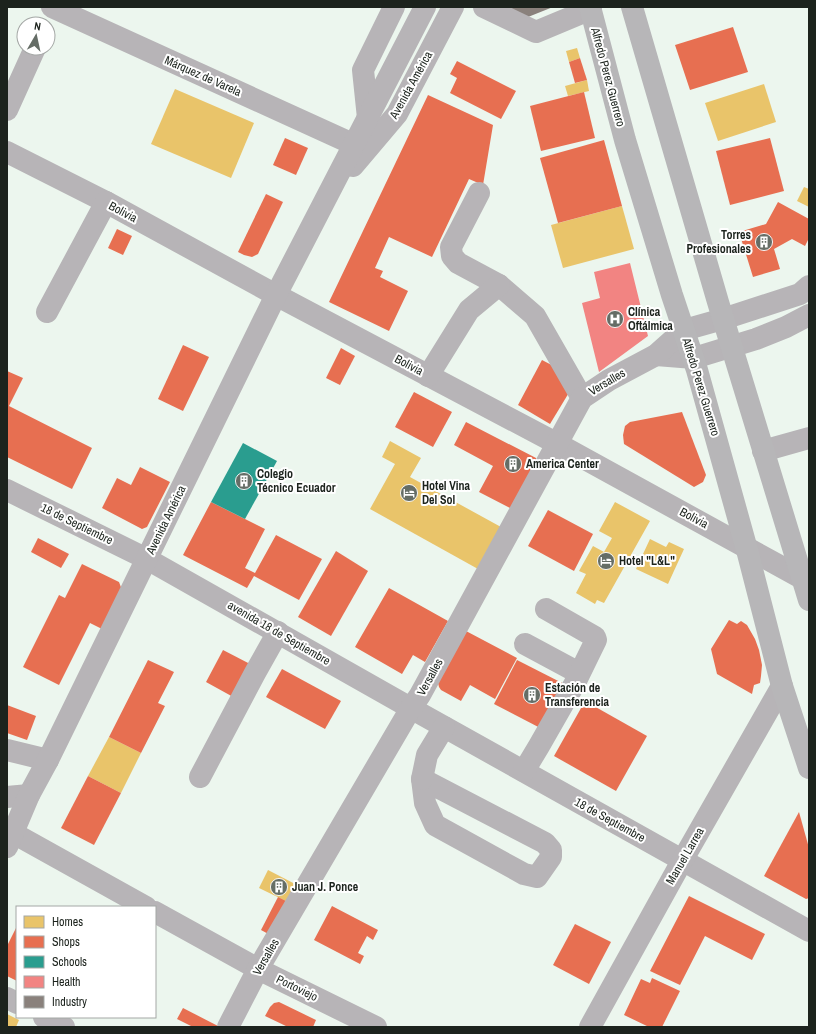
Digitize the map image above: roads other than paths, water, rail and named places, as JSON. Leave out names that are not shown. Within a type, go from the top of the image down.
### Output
[{"type":"main road","points":[[632,7],[723,319],[763,451],[805,580],[809,600]]},
{"type":"main road","name":"Alfredo Perez Guerrero","points":[[591,8],[625,140],[672,295],[694,358],[746,546],[782,686],[809,768]]},
{"type":"street","points":[[368,118],[364,70],[394,7]]},
{"type":"street","name":"Avenida América","points":[[10,840],[30,795],[276,295],[425,7]]},
{"type":"street","name":"Avenida América","points":[[329,194],[397,114],[453,7]]},
{"type":"street","points":[[484,7],[536,32],[591,8]]},
{"type":"street","name":"Márquez de Varela","points":[[51,13],[355,144]]},
{"type":"street","points":[[7,110],[31,56]]},
{"type":"street","name":"Bolivia","points":[[7,152],[106,202],[276,295],[556,443],[746,546],[805,580]]},
{"type":"street","points":[[479,193],[451,247],[452,256],[458,263],[499,285],[535,316],[582,398]]},
{"type":"street","points":[[47,312],[106,202]]},
{"type":"street","points":[[428,376],[469,310],[499,285]]},
{"type":"street","name":"Versalles","points":[[228,1027],[258,969],[420,695],[556,443],[582,398],[609,380],[656,355],[684,330],[800,294],[809,286]]},
{"type":"street","points":[[656,355],[694,358],[756,339],[786,327],[809,315]]},
{"type":"street","points":[[763,451],[809,438]]},
{"type":"street","name":"18 de Septiembre","points":[[7,490],[147,559]]},
{"type":"street","name":"avenida 18 de Septiembre","points":[[147,559],[411,708]]},
{"type":"street","points":[[524,772],[596,642],[595,638],[546,609]]},
{"type":"street","points":[[200,777],[278,632]]},
{"type":"street","points":[[525,644],[580,673]]},
{"type":"street","name":"Manuel Larrea","points":[[590,1027],[682,861],[782,686]]},
{"type":"street","name":"18 de Septiembre","points":[[411,708],[809,931]]},
{"type":"street","points":[[422,779],[545,843],[550,850],[551,857],[538,877],[524,874],[435,825],[425,803],[422,779],[427,755],[444,727]]},
{"type":"street","points":[[7,750],[48,760]]},
{"type":"street","points":[[7,797],[30,795]]},
{"type":"street","points":[[10,840],[144,906]]},
{"type":"street","name":"Portoviejo","points":[[156,913],[258,969],[376,1027]]},
{"type":"street","points":[[7,998],[16,1002]]},
{"type":"street","points":[[46,1018],[64,1027]]},
{"type":"place","name":"Torres Profesionales","points":[[764,242]]},
{"type":"place","name":"Clínica Oftálmica","points":[[615,319]]},
{"type":"place","name":"America Center","points":[[513,464]]},
{"type":"place","name":"Colegio Técnico Ecuador","points":[[244,481]]},
{"type":"place","name":"Hotel Vina Del Sol","points":[[409,493]]},
{"type":"place","name":"Hotel \"L&L\"","points":[[606,561]]},
{"type":"place","name":"Estación de Transferencia","points":[[532,695]]},
{"type":"place","name":"Juan J. Ponce","points":[[279,887]]}]
